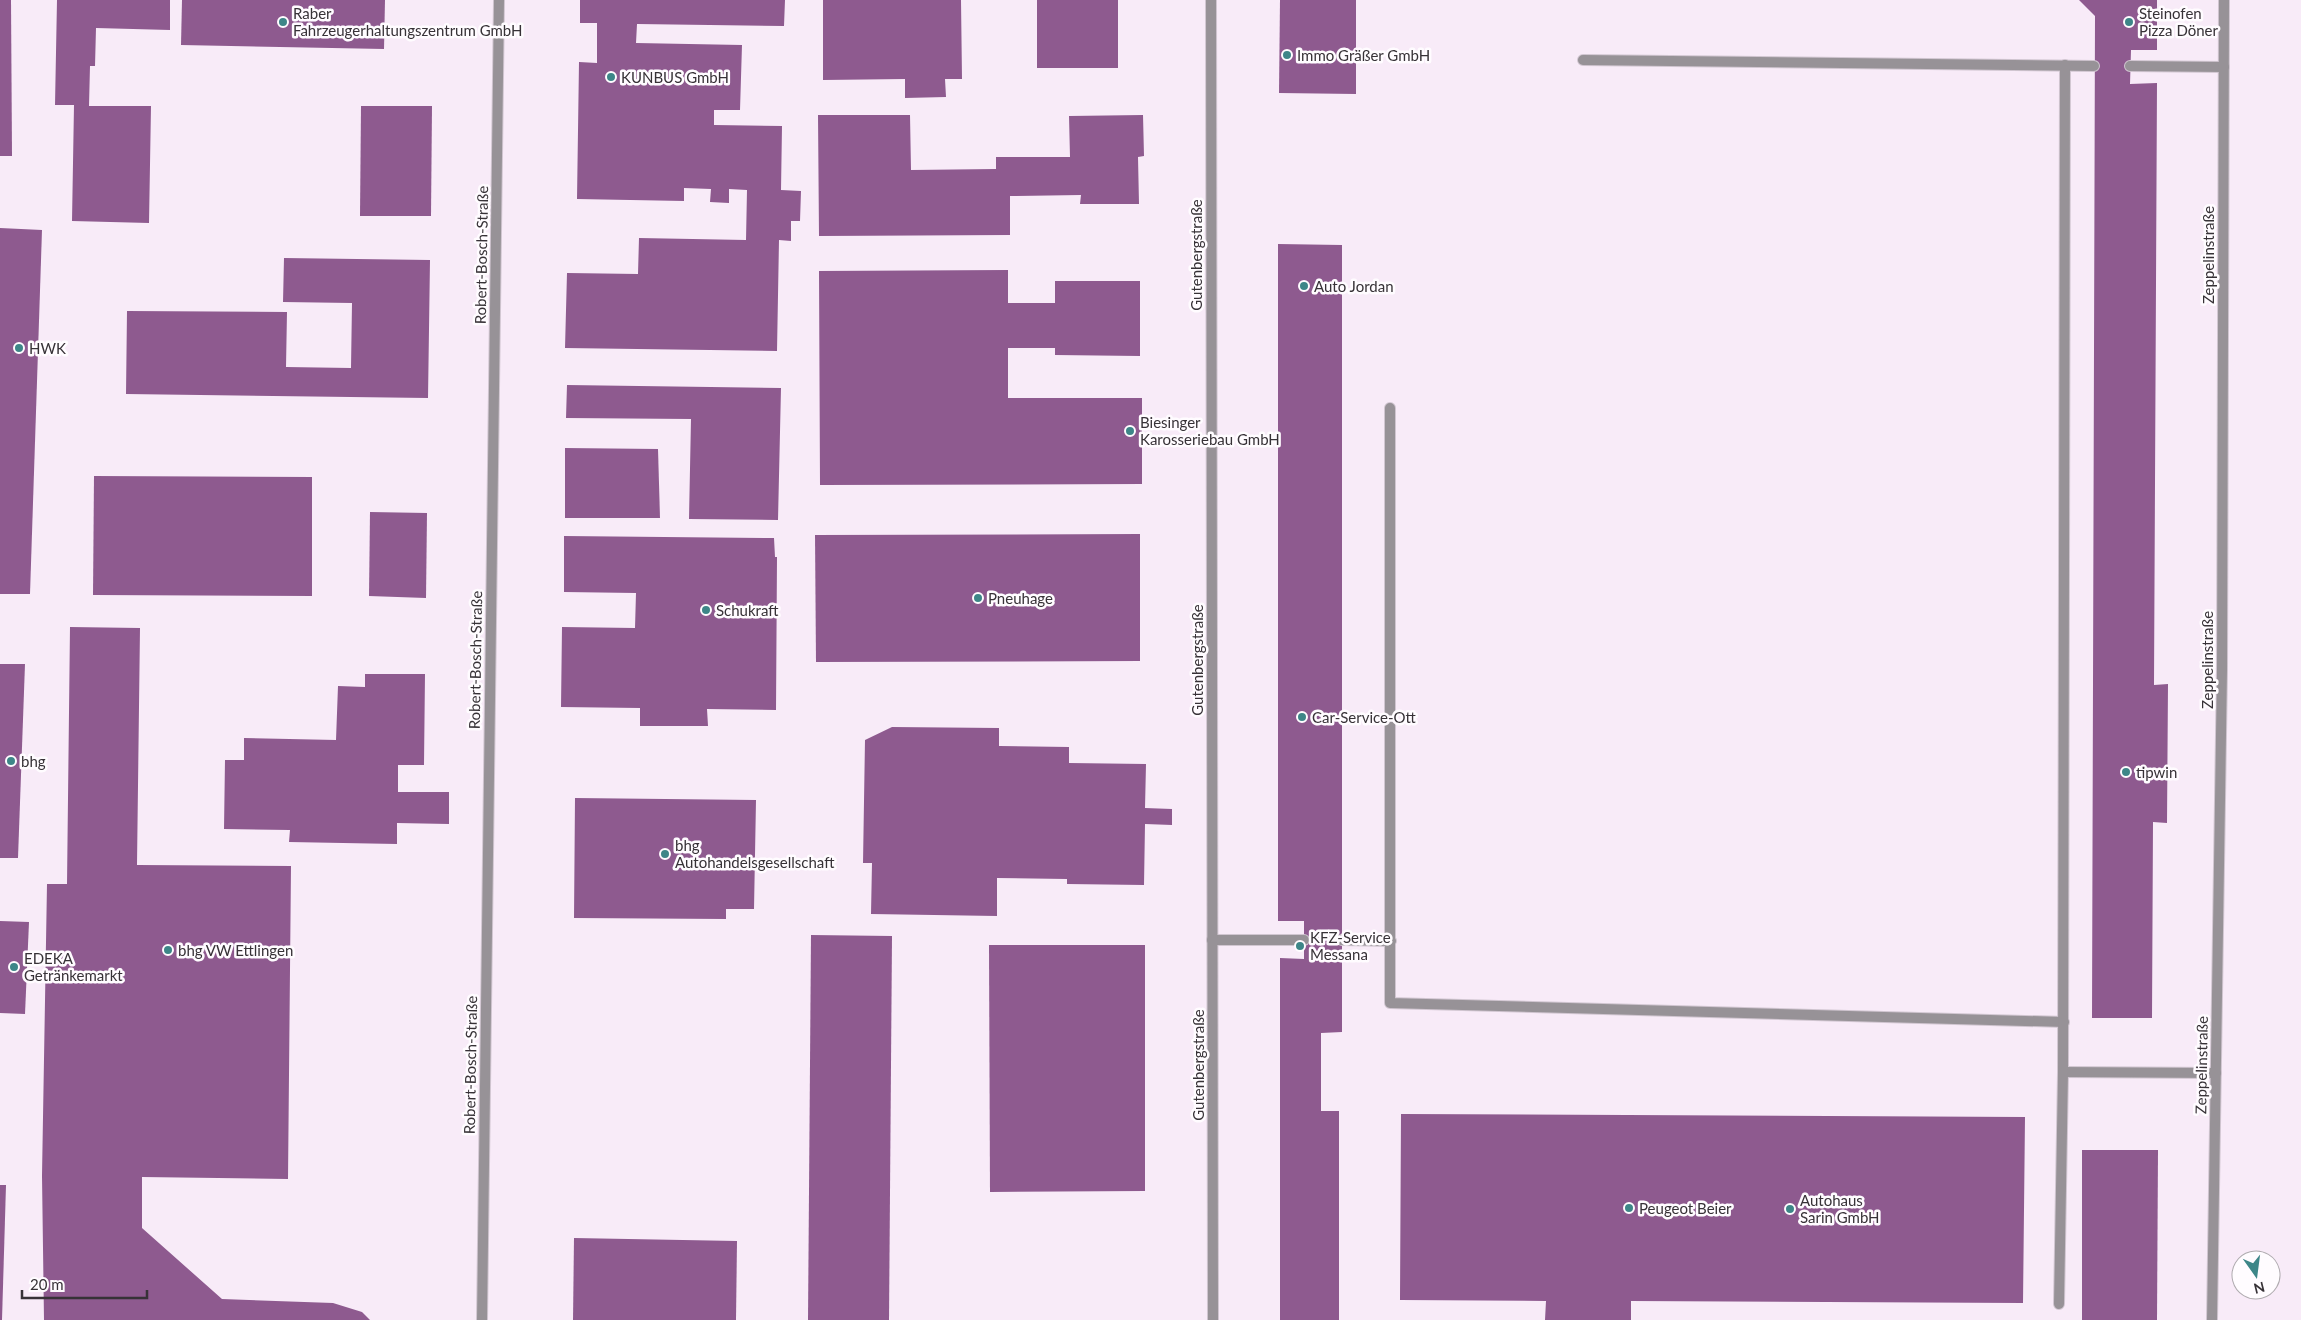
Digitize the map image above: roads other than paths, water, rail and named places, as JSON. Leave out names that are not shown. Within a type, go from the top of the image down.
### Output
[{"type":"street","name":"Robert-Bosch-Straße","points":[[482,1320],[499,0]]},
{"type":"street","name":"Gutenbergstraße","points":[[1211,0],[1213,1320]]},
{"type":"street","name":"Zeppelinstraße","points":[[2212,1320],[2222,670],[2224,0]]},
{"type":"street","points":[[1583,60],[2094,66]]},
{"type":"street","points":[[2059,1304],[2064,1022],[2065,66]]},
{"type":"street","points":[[2130,66],[2224,67]]},
{"type":"street","points":[[1390,408],[1390,1003],[2064,1022]]},
{"type":"street","points":[[1212,940],[1304,940]]},
{"type":"street","points":[[1342,940],[1391,941]]},
{"type":"street","points":[[2063,1072],[2216,1073]]},
{"type":"place","name":"Raber Fahrzeugerhaltungszentrum GmbH","points":[[283,22]]},
{"type":"place","name":"Steinofen Pizza Döner","points":[[2129,22]]},
{"type":"place","name":"Immo Gräßer GmbH","points":[[1287,55]]},
{"type":"place","name":"KUNBUS GmbH","points":[[611,77]]},
{"type":"place","name":"Auto Jordan","points":[[1304,286]]},
{"type":"place","name":"HWK","points":[[19,348]]},
{"type":"place","name":"Biesinger Karosseriebau GmbH","points":[[1130,431]]},
{"type":"place","name":"Pneuhage","points":[[978,598]]},
{"type":"place","name":"Schukraft","points":[[706,610]]},
{"type":"place","name":"Car-Service-Ott","points":[[1302,717]]},
{"type":"place","name":"bhg","points":[[11,761]]},
{"type":"place","name":"tipwin","points":[[2126,772]]},
{"type":"place","name":"bhg Autohandelsgesellschaft","points":[[665,854]]},
{"type":"place","name":"KFZ-Service Messana","points":[[1300,946]]},
{"type":"place","name":"bhg VW Ettlingen","points":[[168,950]]},
{"type":"place","name":"EDEKA Getränkemarkt","points":[[14,967]]},
{"type":"place","name":"Peugeot Beier","points":[[1629,1208]]},
{"type":"place","name":"Autohaus Sarin GmbH","points":[[1790,1209]]}]
